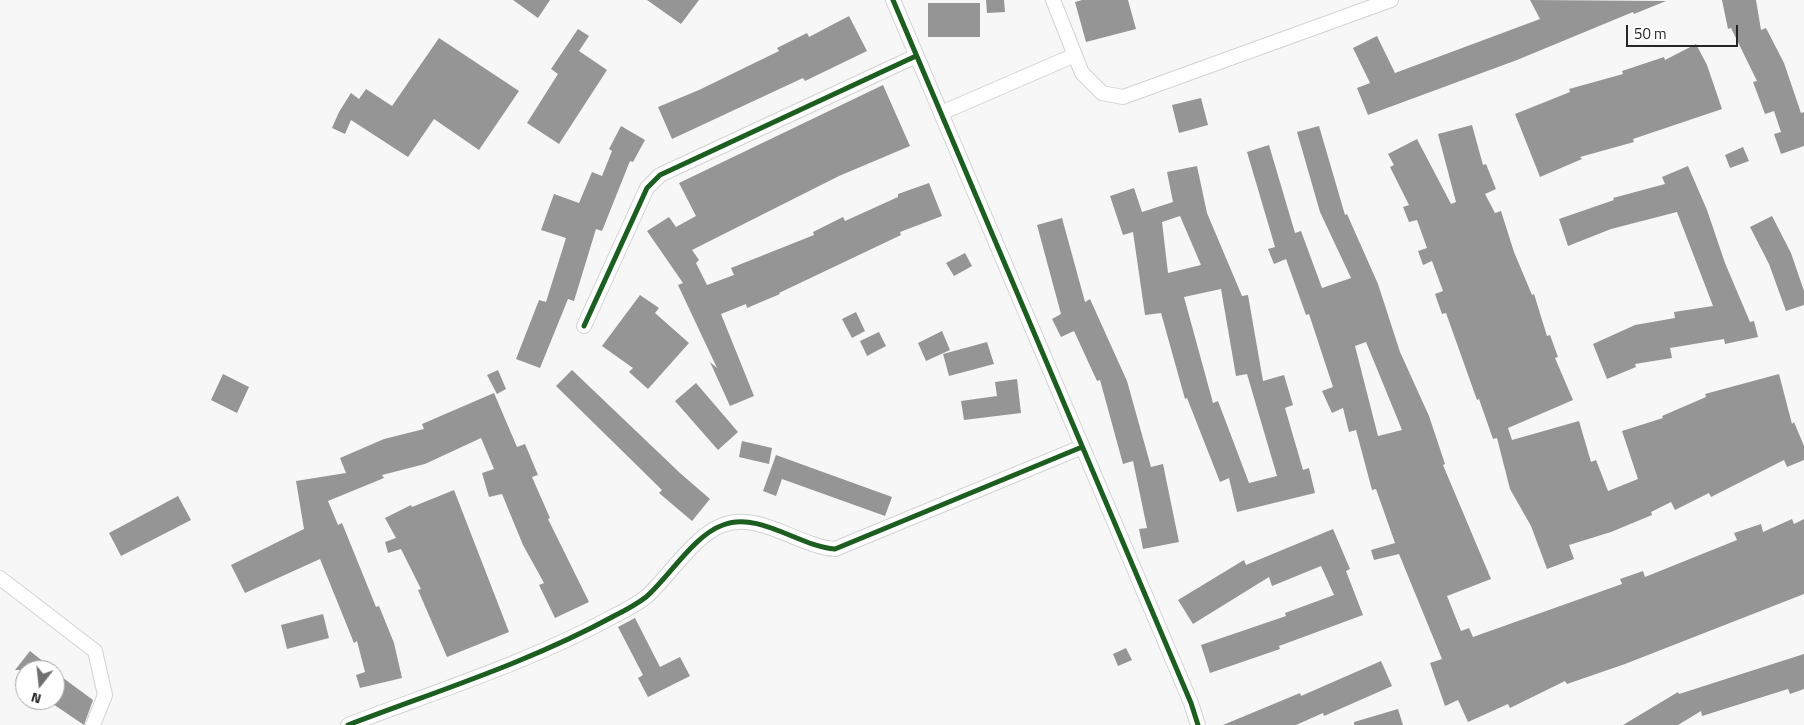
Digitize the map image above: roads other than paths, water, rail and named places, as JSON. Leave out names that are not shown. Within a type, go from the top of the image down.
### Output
[{"type":"street","points":[[893,0],[1191,703],[1198,725]]},
{"type":"street","points":[[1053,0],[1082,73],[1102,93],[1123,97],[1391,0]]},
{"type":"street","points":[[941,113],[1075,55]]},
{"type":"street","points":[[584,326],[647,188],[660,175],[916,56]]},
{"type":"street","points":[[348,725],[538,653],[614,617],[646,597],[697,542],[722,525],[739,522],[775,529],[823,548],[835,549],[1082,447]]},
{"type":"street","points":[[0,578],[96,651],[105,695],[93,725]]}]
